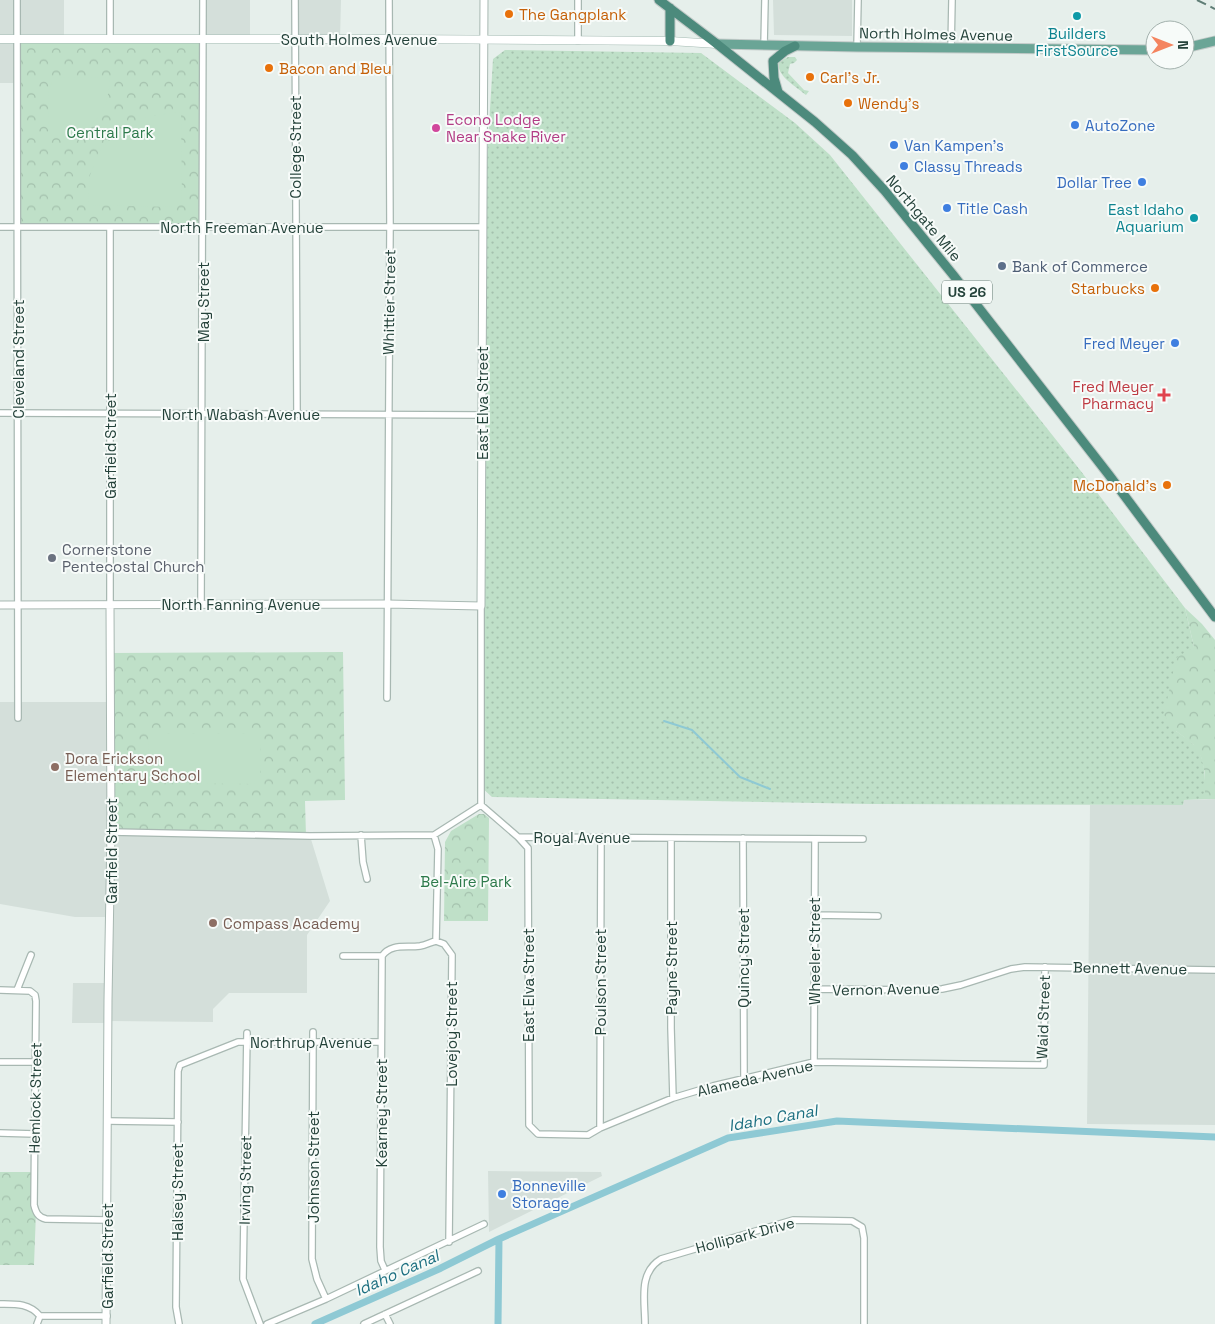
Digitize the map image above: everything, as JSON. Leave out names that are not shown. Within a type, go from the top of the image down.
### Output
[{"type":"highway","name":"Northgate Mile","points":[[659,0],[670,4],[815,122],[852,155],[913,224],[1109,475],[1215,617]]},
{"type":"highway","points":[[670,4],[670,41]]},
{"type":"highway","points":[[778,92],[774,78],[773,61],[785,51],[795,46]]},
{"type":"main road","name":"South Holmes Avenue","points":[[0,39],[295,38],[670,41],[717,44]]},
{"type":"main road","points":[[1195,46],[1215,41]]},
{"type":"main road","name":"North Holmes Avenue","points":[[717,44],[1145,50]]},
{"type":"street","name":"Cleveland Street","points":[[17,0],[18,718]]},
{"type":"street","points":[[110,0],[110,39]]},
{"type":"street","name":"May Street","points":[[201,604],[203,0]]},
{"type":"street","name":"College Street","points":[[295,0],[297,413]]},
{"type":"street","name":"Whittier Street","points":[[387,698],[390,227],[389,0]]},
{"type":"street","name":"East Elva Street","points":[[482,805],[484,0]]},
{"type":"street","points":[[578,0],[578,40]]},
{"type":"street","points":[[764,46],[765,0]]},
{"type":"street","points":[[858,0],[858,47]]},
{"type":"street","points":[[951,48],[952,0]]},
{"type":"street","name":"North Freeman Avenue","points":[[0,227],[483,227]]},
{"type":"street","name":"Garfield Street","points":[[106,1324],[111,832],[110,227]]},
{"type":"street","name":"North Wabash Avenue","points":[[0,413],[482,415]]},
{"type":"street","name":"North Fanning Avenue","points":[[0,605],[387,604],[481,606]]},
{"type":"street","points":[[111,832],[434,835],[482,805]]},
{"type":"street","name":"Royal Avenue","points":[[482,805],[518,837],[863,839]]},
{"type":"street","points":[[361,835],[362,862],[367,879]]},
{"type":"street","points":[[344,956],[382,956],[385,951],[392,947],[422,946],[436,941],[438,849],[434,835]]},
{"type":"street","name":"East Elva Street","points":[[518,837],[528,848],[529,1125],[538,1134]]},
{"type":"street","name":"Poulson Street","points":[[600,837],[600,1128]]},
{"type":"street","name":"Payne Street","points":[[671,838],[671,1028],[674,1098]]},
{"type":"street","name":"Quincy Street","points":[[743,838],[744,1078]]},
{"type":"street","name":"Wheeler Street","points":[[814,1062],[815,839]]},
{"type":"street","points":[[814,915],[878,916]]},
{"type":"street","name":"Lovejoy Street","points":[[436,941],[444,944],[452,955],[449,1242]]},
{"type":"street","points":[[0,990],[17,990],[31,955]]},
{"type":"street","name":"Kearney Street","points":[[382,956],[380,1247],[381,1261],[385,1270]]},
{"type":"street","name":"Vernon Avenue","points":[[814,989],[942,989],[1011,969],[1045,966]]},
{"type":"street","name":"Bennett Avenue","points":[[1045,966],[1215,970]]},
{"type":"street","name":"Waid Street","points":[[1040,1065],[1044,1065],[1045,966]]},
{"type":"street","name":"Hemlock Street","points":[[17,990],[30,991],[35,994],[34,1204],[36,1212],[41,1218],[107,1220]]},
{"type":"street","name":"Johnson Street","points":[[313,1032],[312,1259],[317,1279],[326,1300]]},
{"type":"street","name":"Irving Street","points":[[246,1033],[243,1279],[260,1324]]},
{"type":"street","name":"Northrup Avenue","points":[[184,1062],[238,1042],[381,1042]]},
{"type":"street","points":[[0,1062],[36,1062]]},
{"type":"street","name":"Halsey Street","points":[[180,1324],[176,1307],[178,1071],[180,1065],[184,1062]]},
{"type":"street","name":"Alameda Avenue","points":[[538,1134],[588,1135],[600,1128],[674,1098],[744,1078],[814,1062],[1040,1065]]},
{"type":"street","points":[[108,1121],[178,1122]]},
{"type":"street","points":[[0,1133],[35,1134]]},
{"type":"street","name":"Hollipark Drive","points":[[645,1324],[646,1277],[651,1266],[656,1262],[718,1241],[800,1220],[852,1221],[862,1227],[864,1238],[864,1324]]},
{"type":"street","points":[[267,1324],[326,1300],[484,1224]]},
{"type":"street","points":[[364,1324],[478,1272]]},
{"type":"street","points":[[0,1304],[19,1304],[30,1307],[40,1316],[106,1316]]},
{"type":"street","points":[[385,1314],[390,1324]]},
{"type":"street","points":[[36,1324],[40,1316]]},
{"type":"shaded area","points":[[0,0],[64,0],[64,39],[17,83],[0,83]]},
{"type":"shaded area","points":[[203,0],[250,0],[250,38],[203,38]]},
{"type":"shaded area","points":[[295,0],[341,0],[340,39],[295,38]]},
{"type":"shaded area","points":[[773,0],[852,0],[852,36],[774,35]]},
{"type":"shaded area","points":[[0,702],[110,702],[310,836],[330,901],[307,935],[307,993],[229,993],[213,1009],[213,1022],[109,1021],[108,1023],[72,1023],[73,983],[108,983],[110,917],[75,917],[0,904]]},
{"type":"shaded area","points":[[1215,799],[1215,1125],[1087,1124],[1090,805],[1183,805],[1184,800]]},
{"type":"shaded area","points":[[488,1171],[601,1172],[602,1176],[489,1232]]},
{"type":"green space","name":"Central Park","points":[[203,38],[203,226],[17,227],[17,39]]},
{"type":"green space","points":[[505,50],[701,53],[795,123],[830,155],[1080,470],[1185,608],[1194,647],[1176,731],[1197,748],[1203,762],[1205,799],[1184,800],[1183,805],[871,804],[492,797],[481,787],[483,227],[493,59]]},
{"type":"green space","points":[[788,57],[795,57],[797,60],[790,64],[788,73],[804,90],[809,91],[806,95],[780,72],[779,62]]},
{"type":"green space","points":[[110,77],[106,103],[94,122],[74,133],[48,136],[49,89],[52,82],[60,78]]},
{"type":"green space","points":[[181,112],[182,200],[177,207],[88,205],[90,175],[101,148],[122,129],[148,116]]},
{"type":"green space","points":[[1185,608],[1215,640],[1215,799],[1205,799],[1205,773],[1201,757],[1193,744],[1176,731],[1164,715],[1176,658],[1194,647]]},
{"type":"green space","points":[[343,652],[345,800],[305,801],[306,836],[111,832],[110,653]]},
{"type":"green space","points":[[149,734],[261,734],[260,784],[148,783]]},
{"type":"green space","name":"Bel-Aire Park","points":[[479,814],[484,814],[489,818],[488,921],[444,921],[445,842],[451,831]]},
{"type":"green space","points":[[0,1172],[35,1172],[34,1265],[0,1265]]},
{"type":"waterway","points":[[664,721],[692,730],[740,777],[770,789]]},
{"type":"waterway","name":"Idaho Canal","points":[[315,1324],[439,1269],[499,1239],[728,1138],[837,1121],[1215,1137]]},
{"type":"waterway","points":[[498,1324],[499,1239]]},
{"type":"railway","points":[[1197,0],[1215,9]]},
{"type":"place","name":"The Gangplank","points":[[509,14]]},
{"type":"place","name":"Builders FirstSource","points":[[1077,16]]},
{"type":"place","name":"Bacon and Bleu","points":[[269,68]]},
{"type":"place","name":"Carl's Jr.","points":[[810,77]]},
{"type":"place","name":"Wendy's","points":[[848,103]]},
{"type":"place","name":"AutoZone","points":[[1075,125]]},
{"type":"place","name":"Econo Lodge Near Snake River","points":[[436,128]]},
{"type":"place","name":"Van Kampen's","points":[[894,145]]},
{"type":"place","name":"Classy Threads","points":[[904,166]]},
{"type":"place","name":"Dollar Tree","points":[[1142,182]]},
{"type":"place","name":"Title Cash","points":[[947,208]]},
{"type":"place","name":"East Idaho Aquarium","points":[[1194,218]]},
{"type":"place","name":"Bank of Commerce","points":[[1002,266]]},
{"type":"place","name":"Starbucks","points":[[1155,288]]},
{"type":"place","name":"Fred Meyer","points":[[1175,343]]},
{"type":"place","name":"Fred Meyer Pharmacy","points":[[1164,395]]},
{"type":"place","name":"McDonald's","points":[[1167,485]]},
{"type":"place","name":"Cornerstone Pentecostal Church","points":[[52,558]]},
{"type":"place","name":"Dora Erickson Elementary School","points":[[55,767]]},
{"type":"place","name":"Compass Academy","points":[[213,923]]},
{"type":"place","name":"Bonneville Storage","points":[[502,1194]]}]
